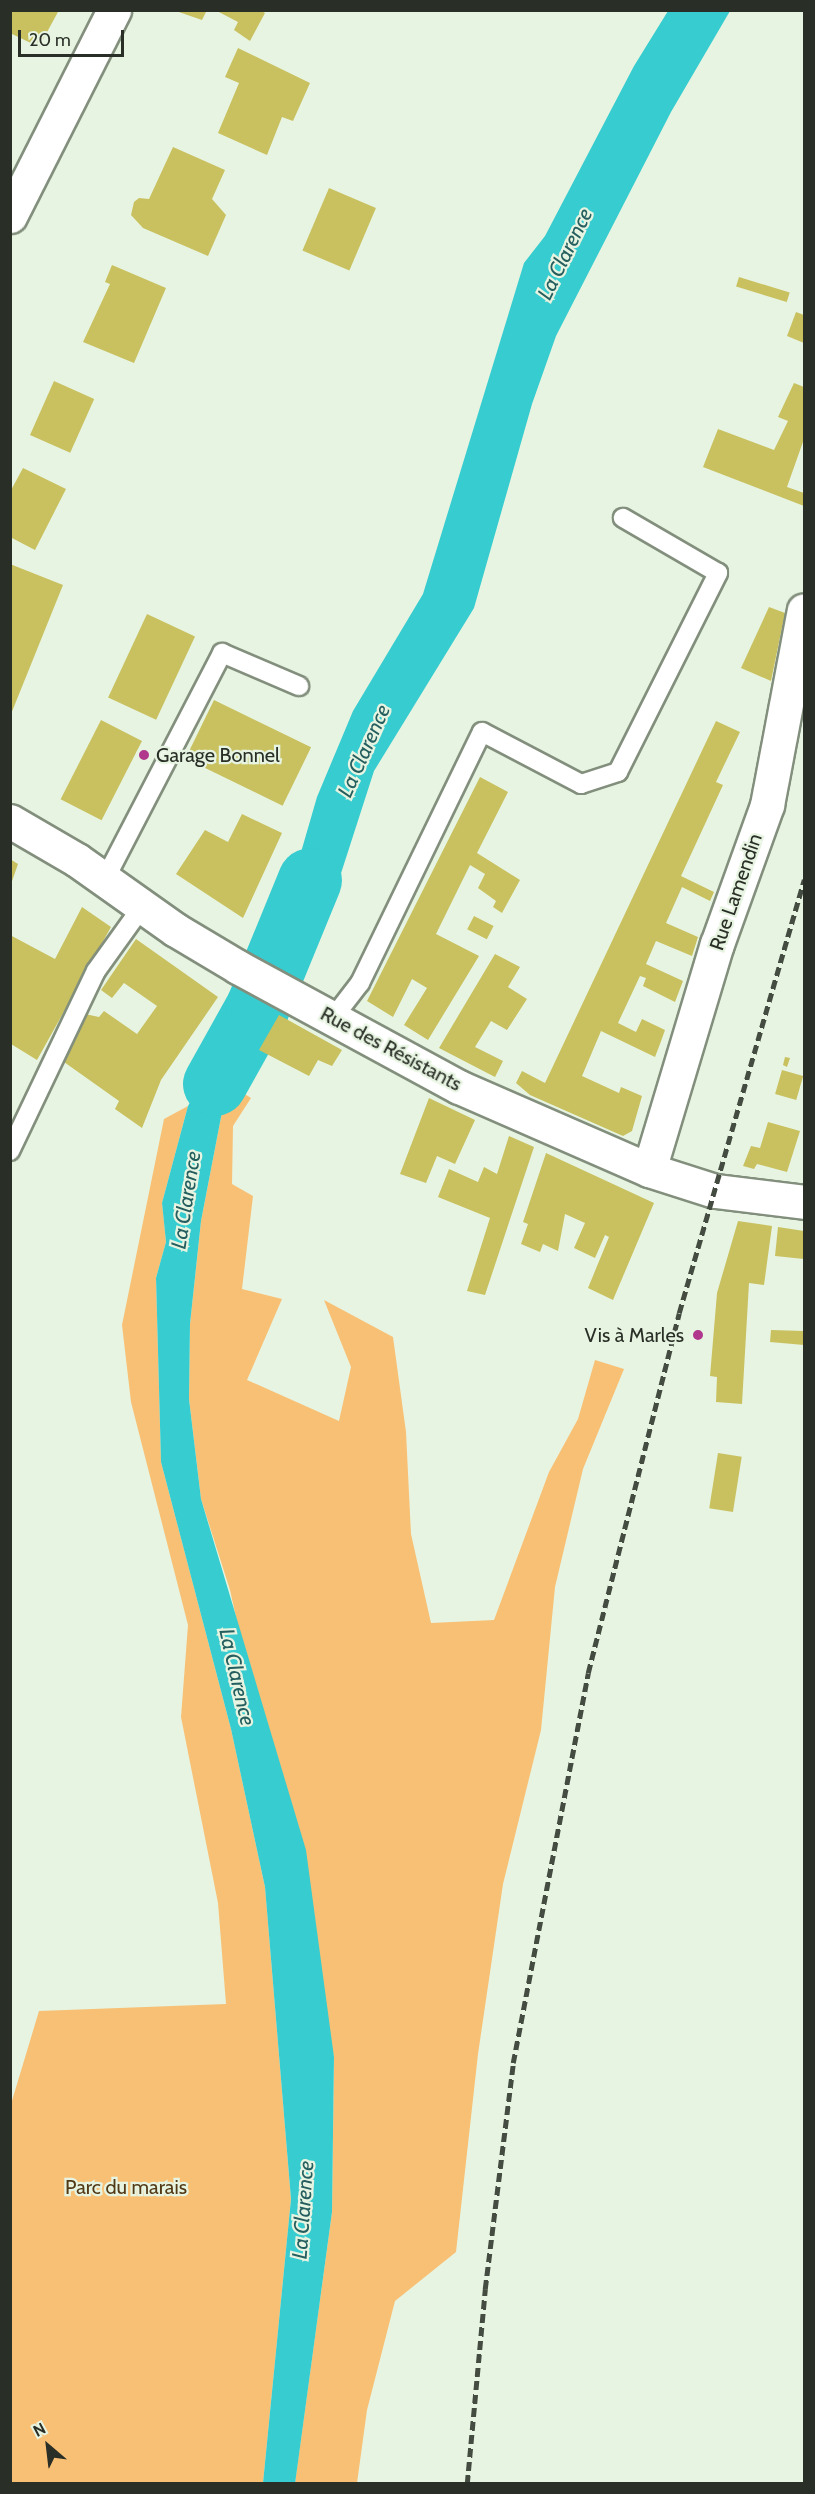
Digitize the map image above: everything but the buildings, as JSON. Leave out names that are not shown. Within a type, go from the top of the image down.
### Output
[{"type":"main road","points":[[10,216],[114,10]]},
{"type":"main road","name":"Rue Lamendin","points":[[649,1170],[717,944],[767,805],[804,610]]},
{"type":"main road","name":"Rue des Résistants","points":[[10,821],[238,967],[459,1087],[649,1170],[715,1191],[804,1203]]},
{"type":"lane","points":[[333,1018],[360,983],[482,732],[581,784],[618,772],[718,573],[622,518]]},
{"type":"lane","points":[[104,881],[222,653],[299,686]]},
{"type":"lane","points":[[10,1151],[96,971],[142,907]]},
{"type":"green space","points":[[232,1086],[251,1098],[233,1126],[232,1184],[253,1196],[242,1289],[282,1299],[247,1380],[339,1421],[351,1367],[324,1300],[393,1337],[406,1432],[411,1534],[431,1623],[494,1620],[549,1472],[578,1419],[595,1360],[624,1369],[583,1469],[555,1587],[541,1730],[503,1884],[478,2054],[456,2252],[395,2301],[367,2410],[357,2483],[295,2483],[332,2212],[334,2057],[230,1590],[201,1499],[189,1399],[190,1324],[201,1221],[222,1112]]},
{"type":"green space","name":"Parc du marais","points":[[188,1106],[162,1203],[166,1242],[156,1278],[161,1462],[231,1729],[265,1887],[291,2199],[263,2483],[11,2484],[11,2104],[39,2011],[226,2004],[218,1903],[181,1717],[188,1625],[131,1402],[122,1325],[164,1119]]},
{"type":"water","points":[[668,11],[730,11],[671,112],[556,336],[532,404],[474,608],[374,771],[334,895],[299,973],[265,954],[277,935],[317,797],[353,711],[423,594],[524,263],[545,236],[634,66]]},
{"type":"water","points":[[249,1001],[279,1015],[232,1086],[222,1112],[201,1221],[190,1324],[189,1399],[201,1499],[306,1850],[334,2057],[332,2212],[295,2484],[263,2483],[291,2199],[265,1887],[231,1729],[161,1462],[156,1278],[166,1242],[162,1203],[188,1106]]},
{"type":"waterway","name":"La Clarence","points":[[215,1084],[258,1007],[310,880]]},
{"type":"railway","points":[[467,2484],[485,2289],[513,2063],[588,1673],[679,1313],[804,880]]},
{"type":"place","name":"Garage Bonnel","points":[[144,755]]},
{"type":"place","name":"Vis à Marles","points":[[698,1335]]}]
